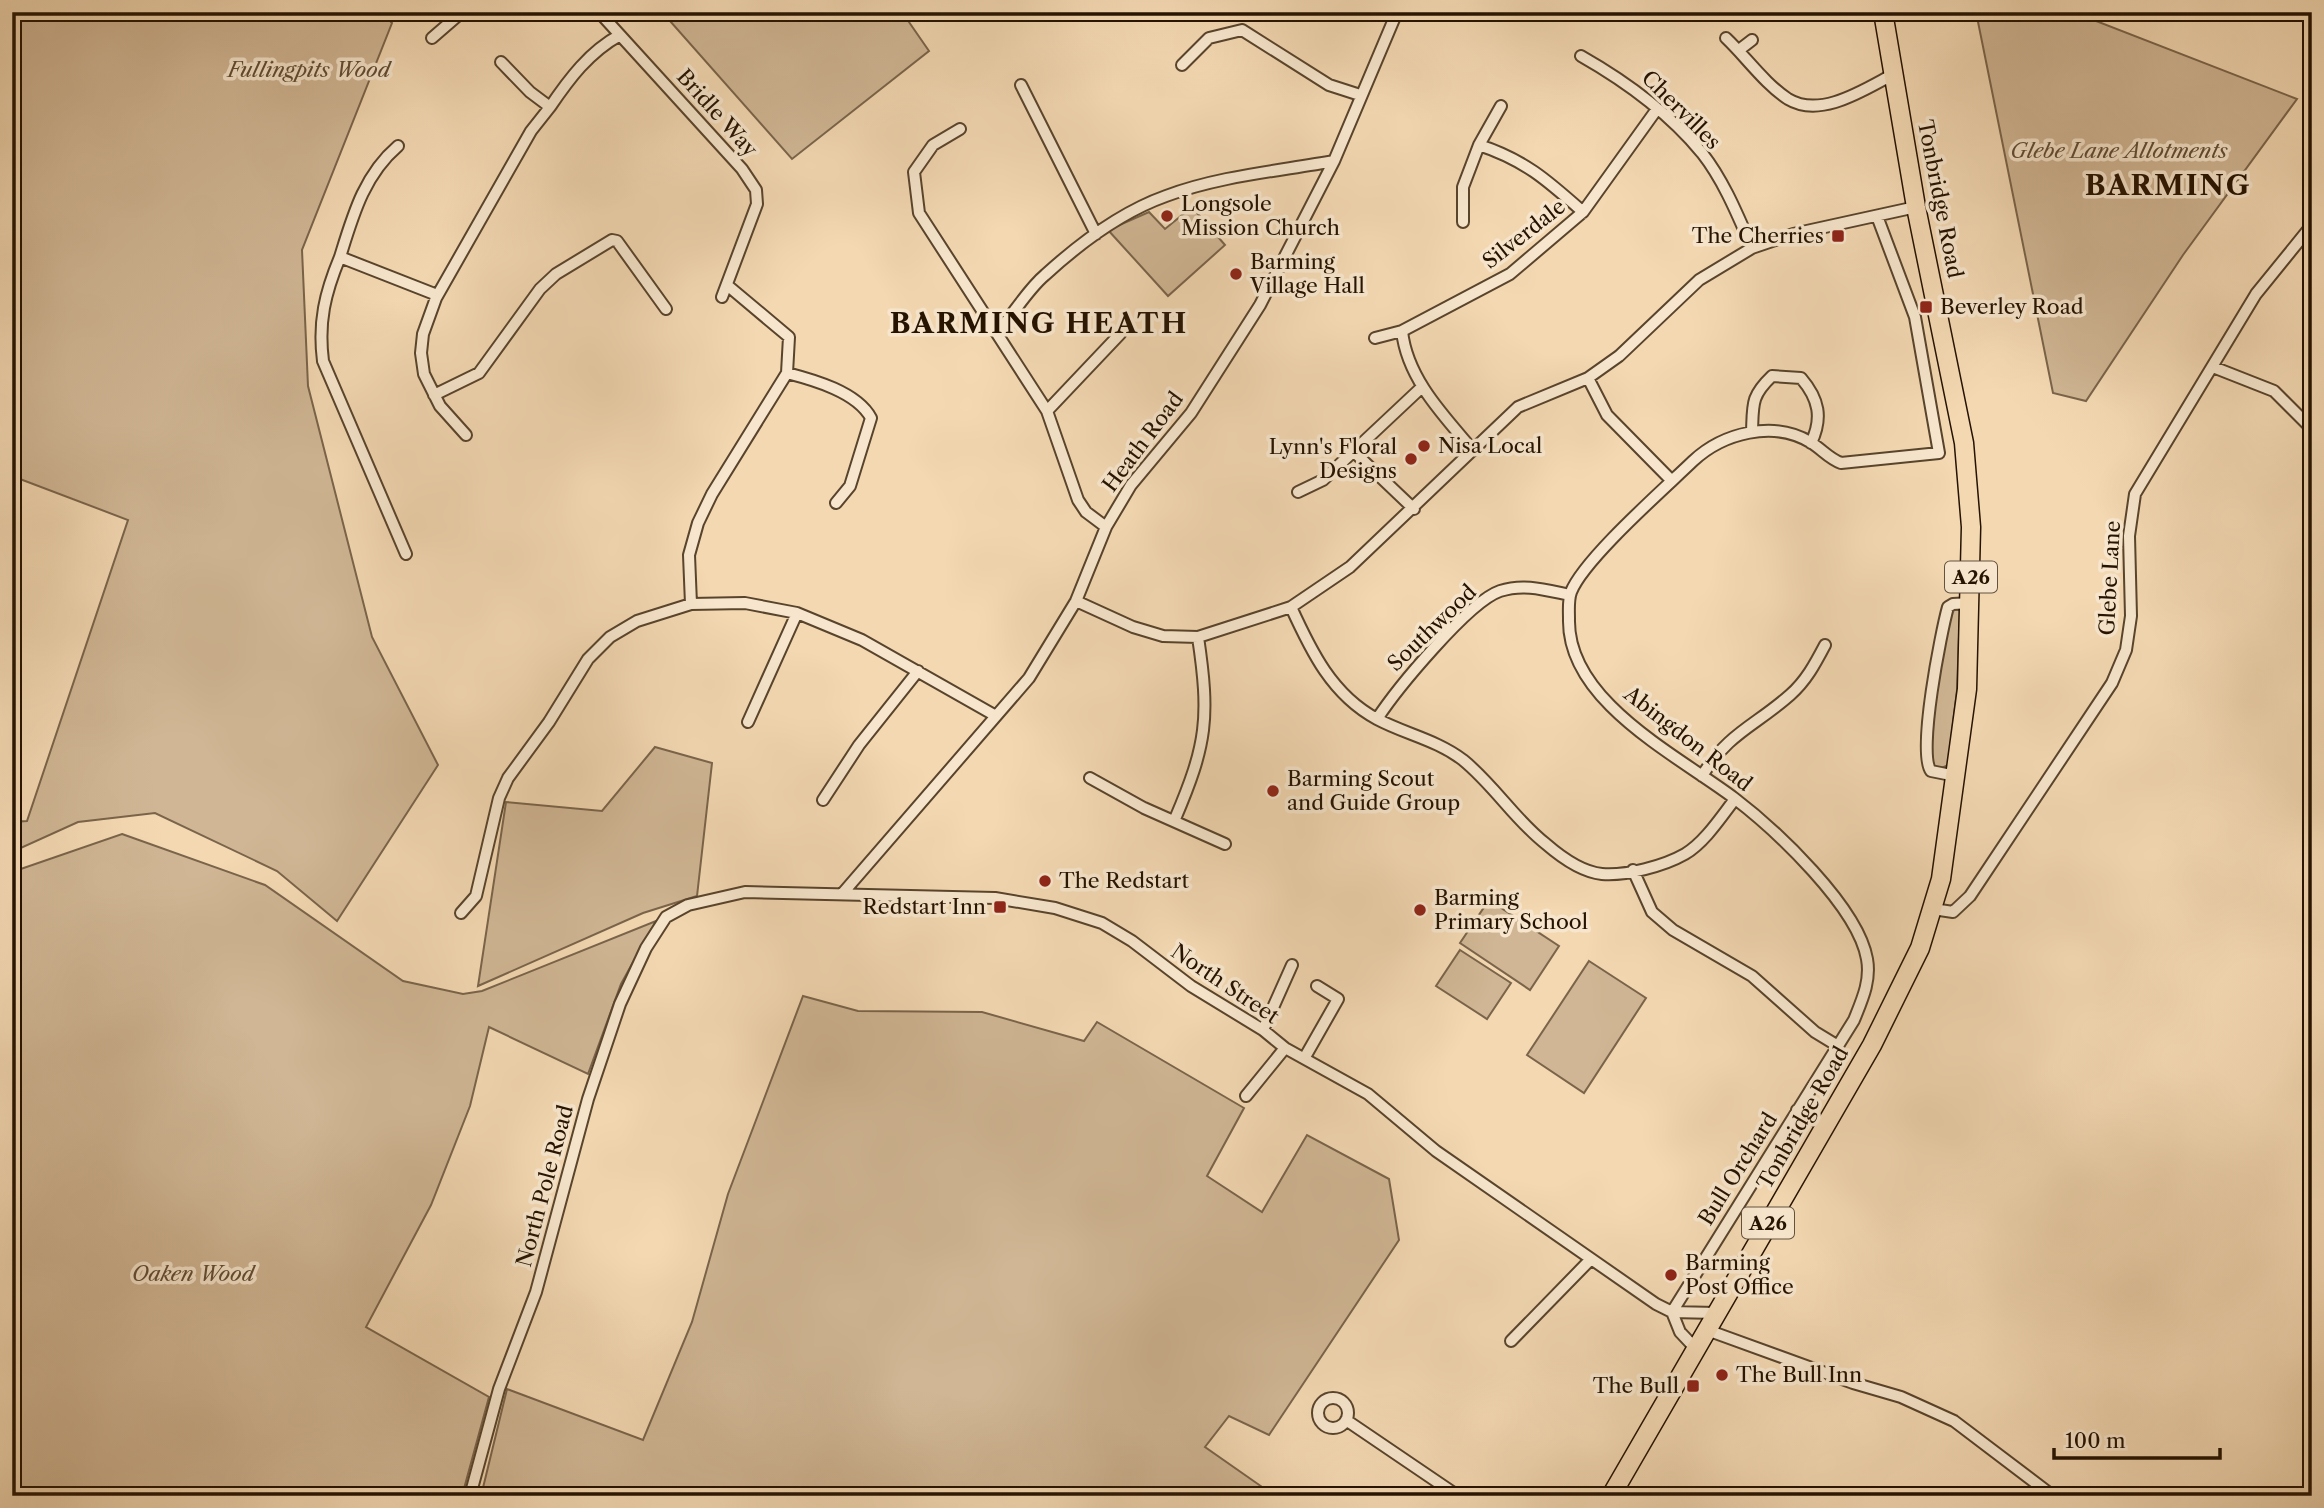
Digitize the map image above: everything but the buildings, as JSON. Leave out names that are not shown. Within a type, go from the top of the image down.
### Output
[{"type":"main road","name":"Tonbridge Road","points":[[1611,1496],[1878,1032],[1920,948],[1941,879],[1967,689],[1971,527],[1964,443],[1916,207],[1882,12]]},
{"type":"street","points":[[432,38],[462,12]]},
{"type":"street","name":"Bridle Way","points":[[599,12],[742,169],[756,190],[757,204],[722,297]]},
{"type":"street","name":"Heath Road","points":[[842,894],[1029,678],[1076,601],[1105,527],[1131,485],[1191,413],[1229,358],[1334,161],[1396,12]]},
{"type":"street","points":[[1182,65],[1209,37],[1242,30],[1329,85],[1360,95]]},
{"type":"street","points":[[466,435],[440,407],[424,374],[421,353],[428,314],[531,131],[571,76],[603,44],[620,35]]},
{"type":"street","points":[[1726,38],[1789,100],[1815,105],[1844,100],[1894,74]]},
{"type":"street","points":[[1739,50],[1752,40]]},
{"type":"street","name":"Chervilles","points":[[1581,56],[1622,80],[1657,109],[1702,154],[1731,200],[1752,248]]},
{"type":"street","points":[[501,62],[530,92],[550,107]]},
{"type":"street","points":[[1021,86],[1096,234]]},
{"type":"street","points":[[1463,222],[1463,187],[1479,145],[1501,106]]},
{"type":"street","name":"Silverdale","points":[[1375,338],[1402,331],[1510,274],[1583,212],[1657,109]]},
{"type":"street","points":[[960,129],[933,145],[914,172],[919,213],[1047,411],[1077,499],[1086,512],[1105,527]]},
{"type":"street","points":[[1479,145],[1509,155],[1536,171],[1583,212]]},
{"type":"street","points":[[398,146],[381,161],[365,185],[322,303],[320,335],[323,361],[406,554]]},
{"type":"street","points":[[998,333],[1042,276],[1096,234],[1133,210],[1167,195],[1334,161]]},
{"type":"street","points":[[1076,601],[1143,630],[1163,636],[1198,638],[1291,607],[1350,567],[1414,509],[1472,449],[1518,407],[1588,378],[1619,356],[1699,280],[1752,248],[1793,234],[1916,207]]},
{"type":"street","points":[[1570,594],[1579,578],[1604,550],[1672,481],[1703,452],[1727,439],[1770,430],[1811,443],[1827,457],[1841,463],[1939,453],[1915,317],[1877,216]]},
{"type":"street","name":"Glebe Lane","points":[[1933,909],[1953,912],[1970,896],[2112,683],[2126,650],[2131,616],[2129,536],[2135,494],[2256,294],[2312,225]]},
{"type":"street","points":[[434,395],[479,373],[540,289],[556,274],[612,240],[617,241],[666,309]]},
{"type":"street","points":[[340,257],[437,295]]},
{"type":"street","points":[[691,604],[689,555],[698,523],[712,494],[788,373],[789,337],[727,285]]},
{"type":"street","points":[[1402,331],[1404,344],[1422,387],[1441,415],[1472,449]]},
{"type":"street","points":[[1047,411],[1120,334]]},
{"type":"street","points":[[2213,367],[2274,391],[2312,429]]},
{"type":"street","points":[[788,373],[825,385],[857,402],[871,418],[850,486],[835,503]]},
{"type":"street","points":[[1752,432],[1754,397],[1761,387],[1773,376],[1801,378],[1818,404],[1818,427],[1811,443]]},
{"type":"street","points":[[1588,378],[1607,415],[1672,481]]},
{"type":"street","points":[[1298,492],[1323,480],[1422,387]]},
{"type":"street","points":[[1353,451],[1414,509]]},
{"type":"street","name":"Southwood","points":[[1377,719],[1395,692],[1420,663],[1475,608],[1498,592],[1523,586],[1570,594]]},
{"type":"street","name":"Abingdon Road","points":[[1570,594],[1569,634],[1578,663],[1592,685],[1620,714],[1735,799],[1804,863],[1861,934],[1868,961],[1867,987],[1854,1020],[1797,1110]]},
{"type":"street","points":[[461,913],[476,896],[499,798],[508,778],[549,722],[588,659],[610,637],[637,621],[691,604],[745,603],[797,613],[862,640],[996,716]]},
{"type":"street","points":[[1956,776],[1931,771],[1925,758],[1932,692],[1948,607],[1971,603]]},
{"type":"street","points":[[1291,607],[1315,658],[1344,696],[1377,719],[1421,736],[1463,760],[1544,843],[1576,865],[1601,874],[1633,870],[1685,854],[1710,830],[1735,799]]},
{"type":"street","points":[[748,722],[797,613]]},
{"type":"street","points":[[1175,819],[1203,745],[1206,691],[1198,638]]},
{"type":"street","points":[[1702,776],[1715,755],[1733,736],[1791,695],[1811,672],[1825,645]]},
{"type":"street","points":[[823,800],[859,745],[918,671]]},
{"type":"street","points":[[1090,778],[1144,808],[1229,844]]},
{"type":"street","points":[[1633,870],[1652,912],[1673,930],[1752,976],[1815,1032],[1838,1046]]},
{"type":"street","name":"North Street","points":[[688,905],[745,892],[995,898],[1030,903],[1083,916],[1119,932],[1214,1003],[1263,1030],[1285,1048],[1368,1094],[1436,1151],[1656,1304],[1672,1312],[1680,1332],[1696,1349]]},
{"type":"street","name":"North Pole Road","points":[[470,1496],[499,1389],[536,1292],[588,1099],[611,1029],[646,948],[666,917],[688,905]]},
{"type":"street","points":[[1263,1030],[1292,965]]},
{"type":"street","points":[[1305,1057],[1338,999],[1317,986]]},
{"type":"street","points":[[1246,1096],[1285,1048]]},
{"type":"street","name":"Bull Orchard","points":[[1672,1312],[1797,1110],[1825,1126]]},
{"type":"street","points":[[1511,1341],[1591,1259]]},
{"type":"street","points":[[1672,1312],[1716,1312]]},
{"type":"street","points":[[1707,1330],[1853,1383],[1901,1397],[1954,1421],[2053,1496]]},
{"type":"street","points":[[1346,1420],[1458,1496]]},
{"type":"green space","name":"Fullingpits Wood","points":[[12,12],[382,12],[392,23],[302,250],[308,386],[372,637],[438,765],[337,921],[277,871],[155,813],[78,822],[12,852],[12,822],[27,821],[128,520],[12,476]]},
{"type":"green space","points":[[662,12],[902,12],[929,51],[792,159]]},
{"type":"green space","name":"Glebe Lane Allotments","points":[[1976,12],[2073,12],[2297,99],[2183,255],[2086,401],[2053,393]]},
{"type":"green space","points":[[1192,207],[1225,245],[1168,296],[1108,230],[1149,212],[1165,229]]},
{"type":"green space","points":[[1954,608],[1960,610],[1957,690],[1948,765],[1940,769],[1932,766],[1930,730],[1950,613]]},
{"type":"green space","points":[[655,747],[712,763],[697,896],[643,913],[478,986],[506,802],[602,811]]},
{"type":"green space","name":"Oaken Wood","points":[[122,834],[265,885],[403,981],[463,994],[482,991],[656,921],[621,984],[588,1074],[489,1027],[470,1106],[431,1205],[366,1327],[489,1397],[462,1496],[12,1496],[12,872]]},
{"type":"green space","points":[[1489,900],[1559,946],[1530,990],[1460,943]]},
{"type":"green space","points":[[1460,950],[1511,983],[1487,1019],[1436,986]]},
{"type":"green space","points":[[1589,961],[1646,998],[1584,1093],[1527,1055]]},
{"type":"green space","points":[[803,996],[858,1011],[982,1012],[1084,1041],[1097,1022],[1244,1108],[1207,1176],[1262,1212],[1307,1135],[1389,1179],[1399,1240],[1269,1435],[1229,1416],[1205,1447],[1275,1496],[481,1496],[507,1389],[643,1440],[692,1322],[728,1194]]},
{"type":"place","name":"Longsole Mission Church","points":[[1167,216]]},
{"type":"place","name":"The Cherries","points":[[1838,236]]},
{"type":"place","name":"Barming Village Hall","points":[[1236,274]]},
{"type":"place","name":"Beverley Road","points":[[1926,307]]},
{"type":"place","name":"Nisa Local","points":[[1424,446]]},
{"type":"place","name":"Lynn's Floral Designs","points":[[1411,459]]},
{"type":"place","name":"Barming Scout and Guide Group","points":[[1273,791]]},
{"type":"place","name":"The Redstart","points":[[1045,881]]},
{"type":"place","name":"Redstart Inn","points":[[1000,907]]},
{"type":"place","name":"Barming Primary School","points":[[1420,910]]},
{"type":"place","name":"Barming Post Office","points":[[1671,1275]]},
{"type":"place","name":"The Bull Inn","points":[[1722,1375]]},
{"type":"place","name":"The Bull","points":[[1693,1386]]},
{"type":"district","name":"BARMING","points":[[2168,185]]},
{"type":"district","name":"BARMING HEATH","points":[[1039,323]]}]
